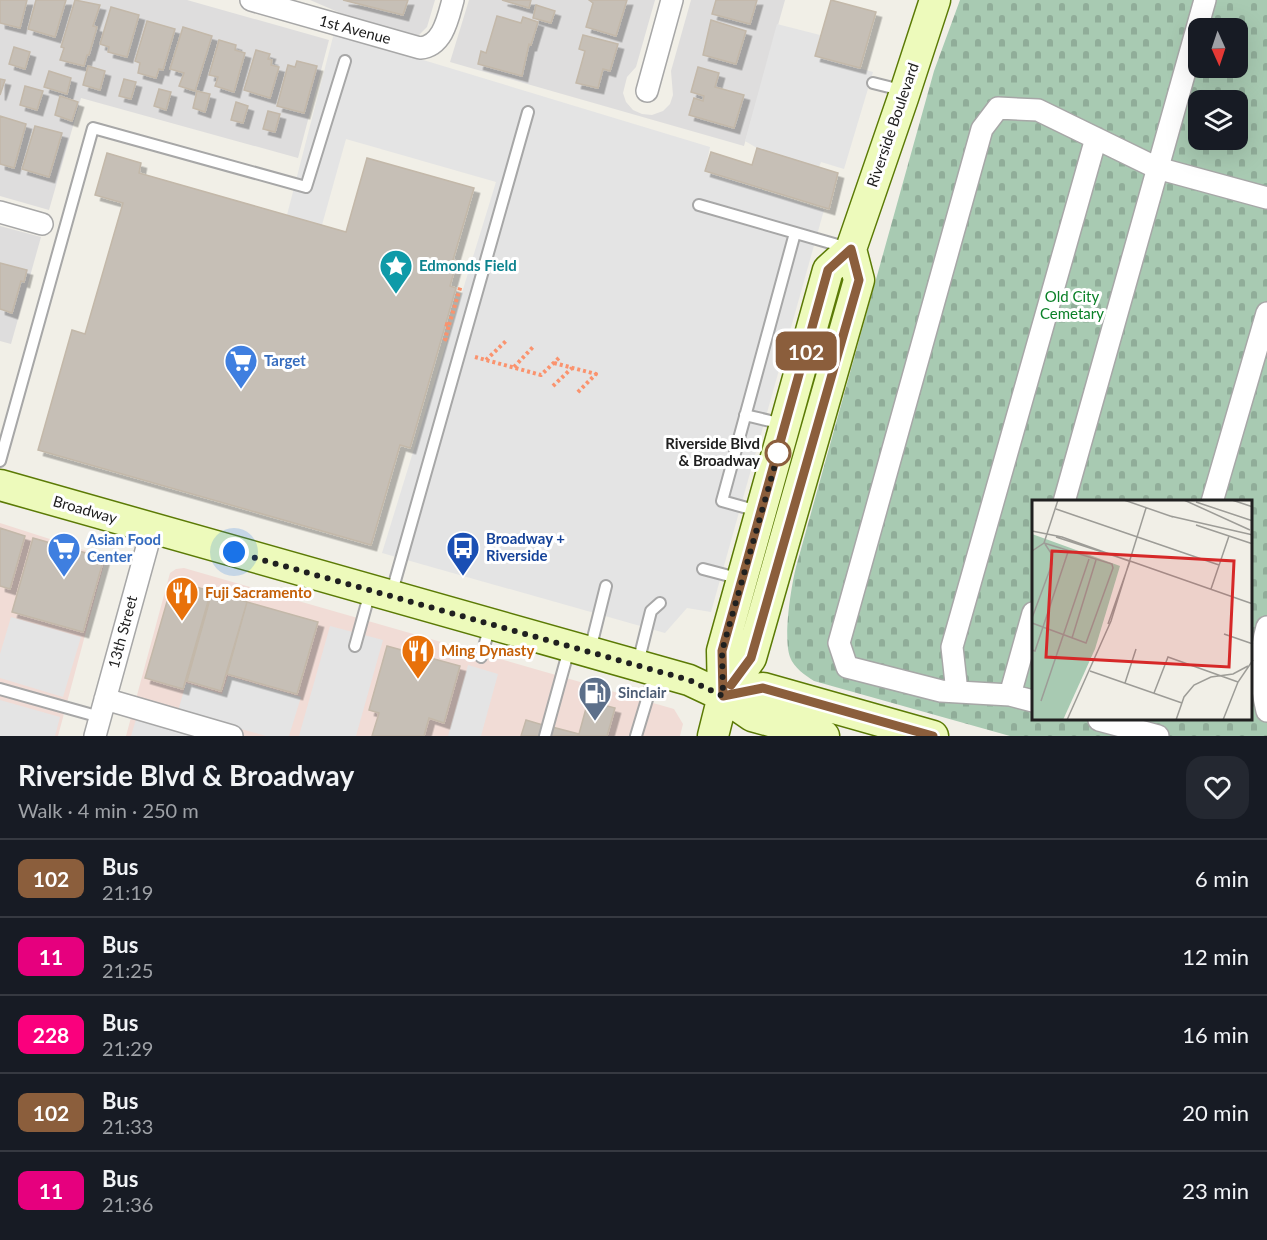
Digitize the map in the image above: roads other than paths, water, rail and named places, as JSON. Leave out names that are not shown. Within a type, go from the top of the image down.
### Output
[{"type":"main road","name":"Riverside Boulevard","points":[[713,736],[723,696],[722,651],[828,270],[851,249],[935,0]]},
{"type":"main road","name":"Riverside Boulevard","points":[[723,696],[751,658],[859,280],[851,249]]},
{"type":"main road","name":"Broadway","points":[[0,485],[689,680],[723,696],[752,716],[824,736]]},
{"type":"main road","points":[[723,696],[763,688],[933,736]]},
{"type":"street","name":"1st Avenue","points":[[251,0],[420,48],[431,45],[440,37],[450,10]]},
{"type":"street","points":[[647,91],[672,0]]},
{"type":"street","points":[[1065,500],[1205,0]]},
{"type":"street","points":[[1032,702],[1010,695],[941,691],[847,667],[839,643],[982,129],[998,108],[1038,110],[1157,168],[1267,198]]},
{"type":"street","points":[[957,692],[952,646],[1096,138]]},
{"type":"street","points":[[0,212],[42,224]]},
{"type":"street","points":[[1213,500],[1267,313]]},
{"type":"street","name":"13th Street","points":[[100,718],[152,529]]},
{"type":"street","points":[[1010,695],[1032,617]]},
{"type":"street","points":[[1267,627],[1261,648],[1261,658],[1262,688],[1267,711]]},
{"type":"street","points":[[100,718],[232,736]]},
{"type":"street","points":[[1105,721],[1156,730]]},
{"type":"lane","points":[[0,460],[93,128],[306,187],[345,61]]},
{"type":"lane","points":[[873,83],[905,92]]},
{"type":"lane","points":[[355,646],[381,592],[528,112]]},
{"type":"lane","points":[[699,205],[851,249]]},
{"type":"lane","points":[[762,513],[722,501],[795,233]]},
{"type":"lane","points":[[745,415],[786,425]]},
{"type":"lane","points":[[703,569],[743,580]]},
{"type":"lane","points":[[545,736],[606,586]]},
{"type":"lane","points":[[636,736],[646,668],[651,611],[660,603]]},
{"type":"lane","points":[[481,657],[490,623]]},
{"type":"lane","points":[[0,689],[100,718]]},
{"type":"place","name":"Edmonds Field","points":[[396,295]]},
{"type":"place","name":"Target","points":[[241,390]]},
{"type":"place","name":"Riverside Blvd & Broadway","points":[[778,453]]},
{"type":"place","name":"Broadway + Riverside","points":[[463,577]]},
{"type":"place","name":"Asian Food Center","points":[[64,578]]},
{"type":"place","name":"Fuji Sacramento","points":[[182,622]]},
{"type":"place","name":"Ming Dynasty","points":[[418,680]]},
{"type":"place","name":"Sinclair","points":[[595,722]]},
{"type":"park label","name":"Old City Cemetary","points":[[1072,306]]}]
